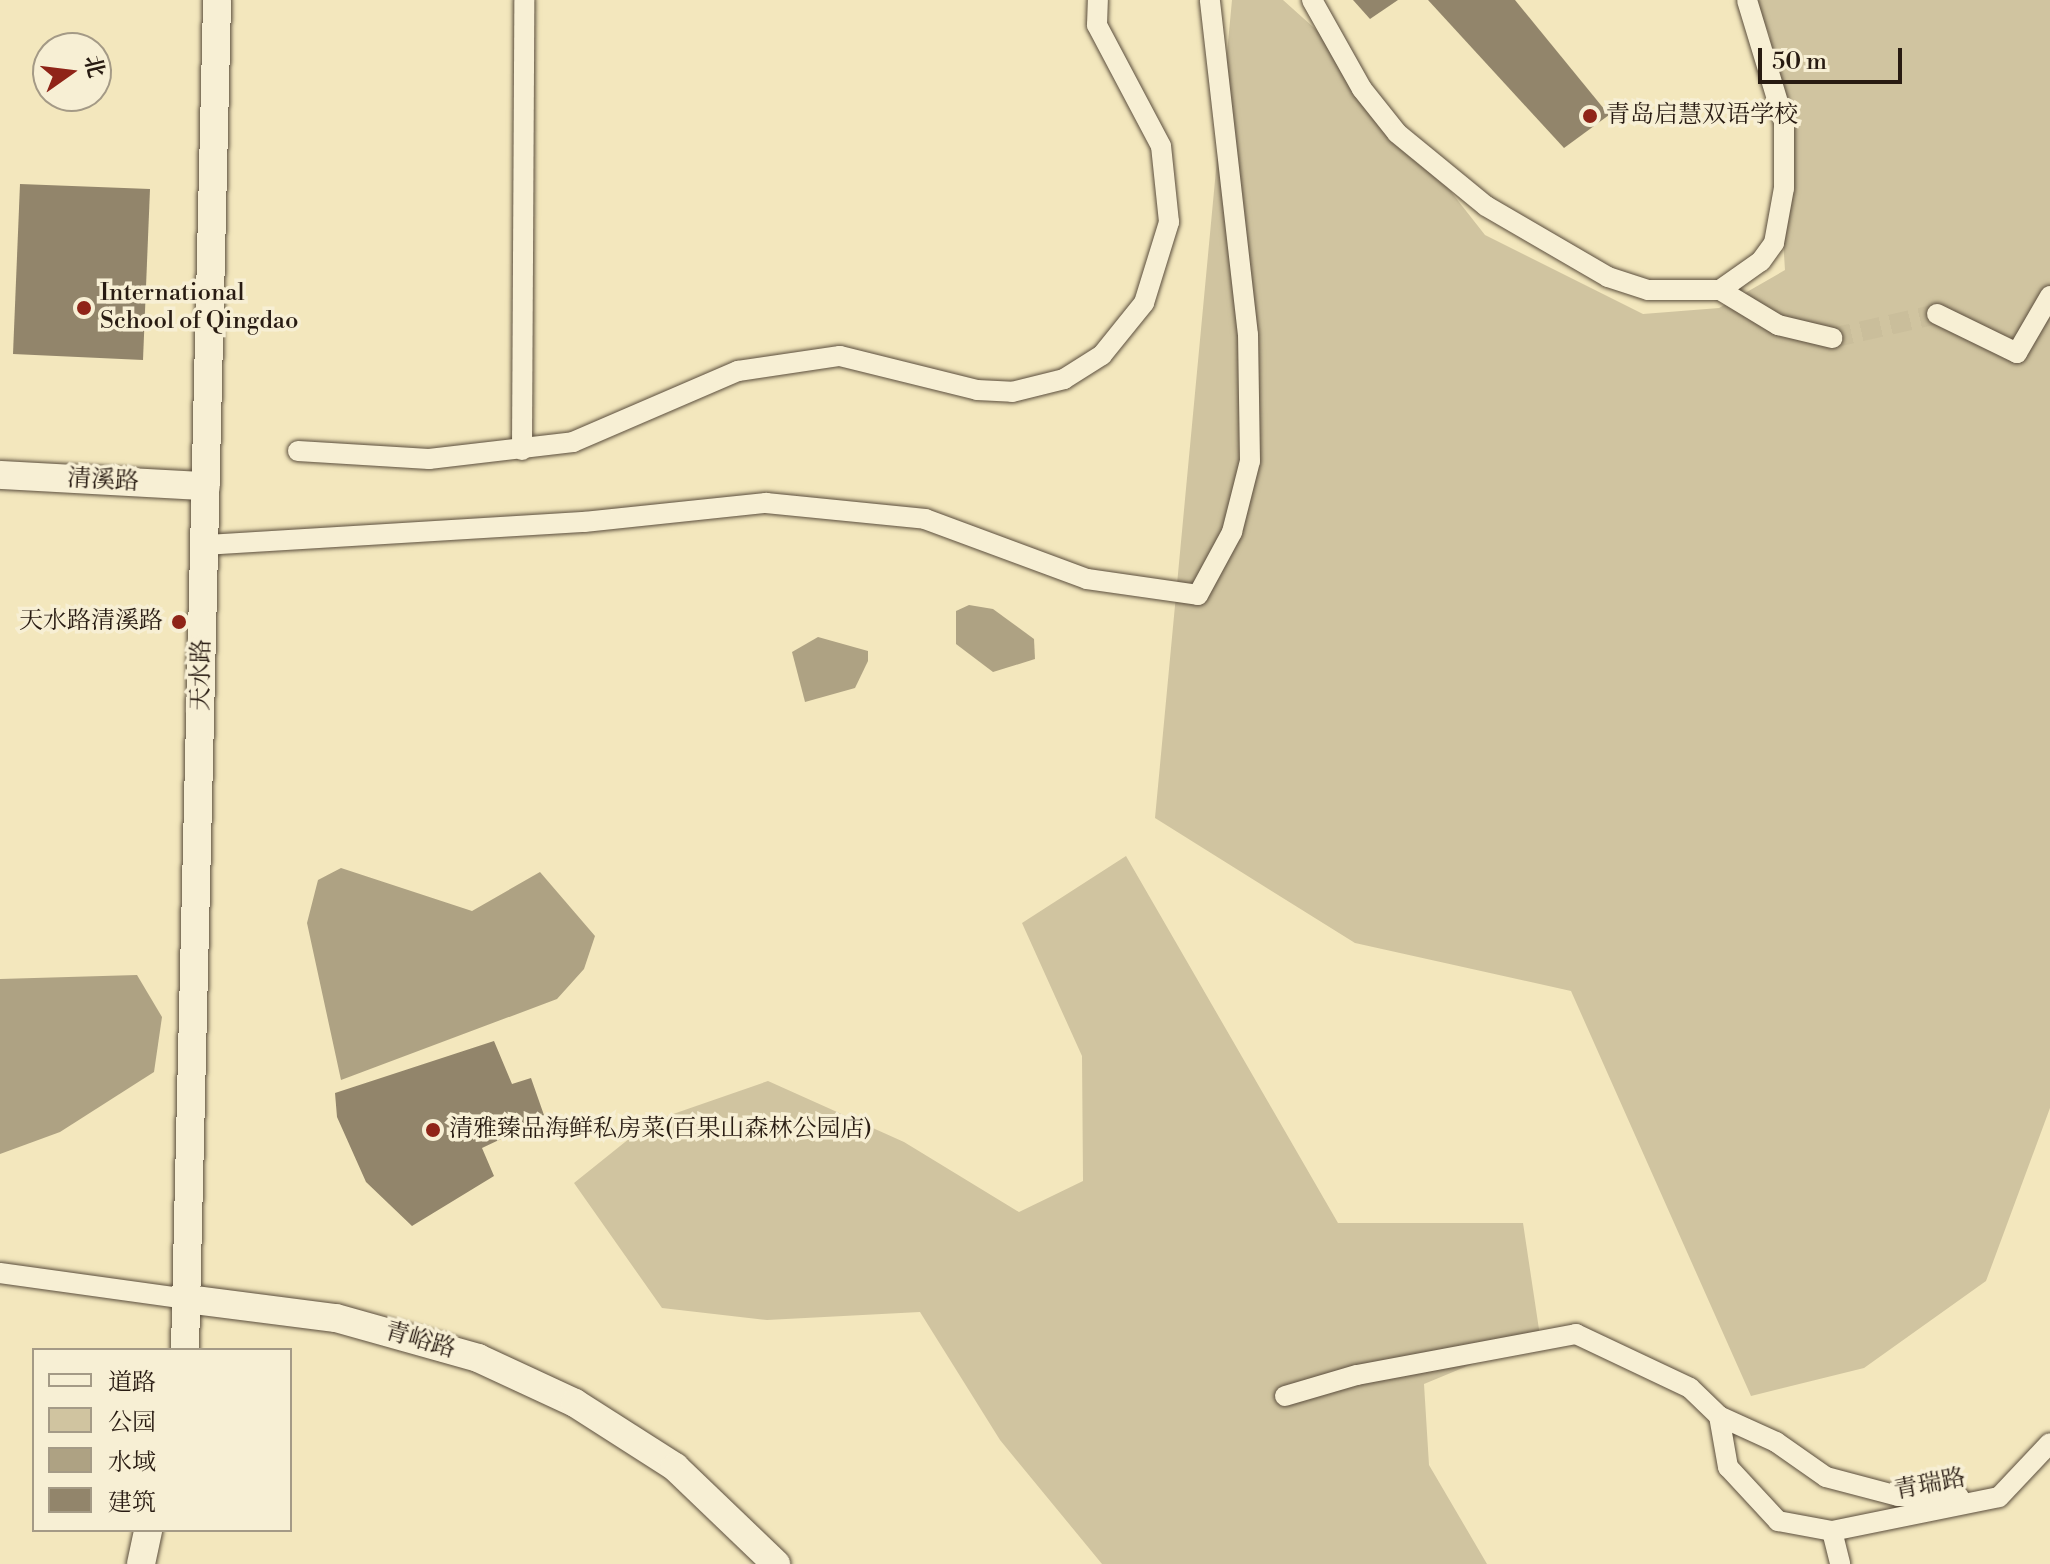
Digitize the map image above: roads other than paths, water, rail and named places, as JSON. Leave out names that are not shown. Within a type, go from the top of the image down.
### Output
[{"type":"street","name":"天水路","points":[[185,1348],[217,0]]},
{"type":"street","points":[[522,450],[524,0]]},
{"type":"street","points":[[298,451],[429,459],[573,442],[738,371],[840,356],[977,390],[1012,392],[1064,379],[1102,355],[1144,303],[1165,249],[1169,186],[1149,116],[1097,25],[1098,0]]},
{"type":"street","points":[[205,545],[584,522],[766,503],[925,519],[1087,579],[1198,595],[1232,532],[1250,461],[1248,335],[1210,0]]},
{"type":"street","points":[[1312,0],[1362,89],[1397,133],[1486,206],[1608,277],[1648,290],[1720,290],[1778,325],[1832,338]]},
{"type":"street","points":[[1720,290],[1761,261],[1774,243],[1784,188],[1781,111],[1747,0]]},
{"type":"street","points":[[1937,314],[2017,353],[2050,296]]},
{"type":"street","name":"清溪路","points":[[0,475],[206,486]]},
{"type":"street","name":"青峪路","points":[[0,1273],[336,1318],[478,1358],[575,1403],[675,1467],[776,1564]]},
{"type":"street","points":[[1285,1396],[1357,1375],[1576,1334],[1690,1388],[1719,1416],[1776,1442],[1826,1477],[1898,1496],[1999,1497]]},
{"type":"street","points":[[1719,1416],[1728,1467],[1778,1521],[1832,1531],[1840,1564]]},
{"type":"street","name":"青瑞路","points":[[1832,1531],[1999,1497],[2050,1443]]},
{"type":"street","points":[[141,1564],[148,1532]]},
{"type":"water","points":[[969,605],[993,609],[1034,639],[1035,659],[993,672],[956,644],[956,611]]},
{"type":"water","points":[[818,637],[868,651],[868,661],[855,688],[805,702],[792,652]]},
{"type":"water","points":[[341,868],[472,911],[540,872],[595,936],[584,969],[557,999],[341,1080],[307,923],[318,880]]},
{"type":"water","points":[[137,975],[162,1017],[154,1072],[60,1132],[0,1154],[0,979]]},
{"type":"tunnel","points":[[1832,338],[1937,314]]},
{"type":"place","name":"青岛启慧双语学校","points":[[1590,116]]},
{"type":"place","name":"International School of Qingdao","points":[[84,308]]},
{"type":"place","name":"天水路清溪路","points":[[179,622]]},
{"type":"place","name":"清雅臻品海鲜私房菜(百果山森林公园店)","points":[[433,1130]]}]
